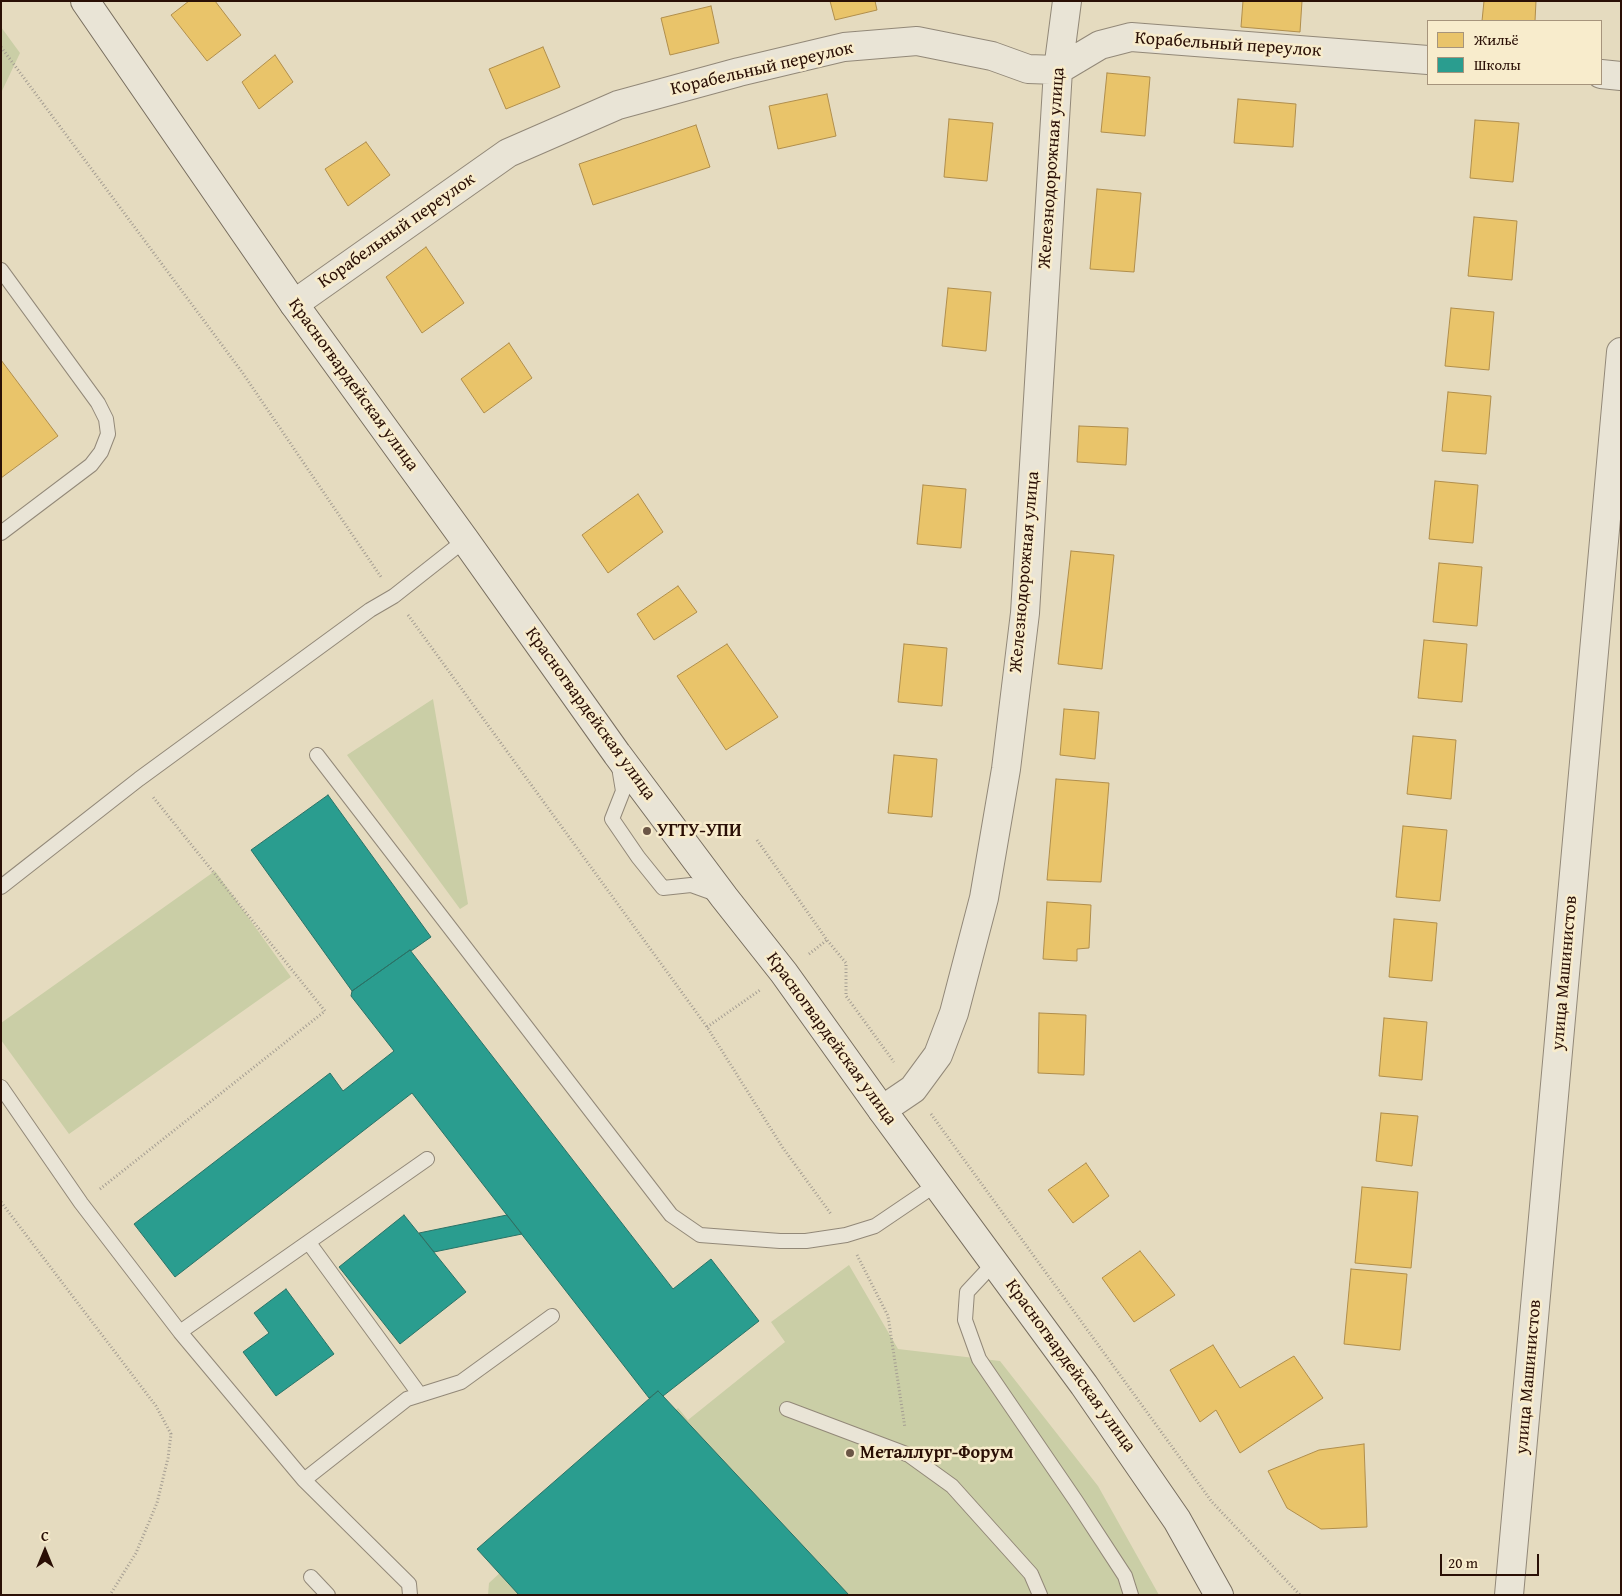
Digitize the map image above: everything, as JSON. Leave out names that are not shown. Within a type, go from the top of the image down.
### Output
[{"type":"street","name":"Красногвардейская улица","points":[[85,1],[294,304],[617,754],[724,897],[784,973],[1084,1385],[1176,1520],[1220,1595]]},
{"type":"street","name":"Железнодорожная улица","points":[[882,1110],[913,1089],[938,1055],[954,1013],[984,898],[1006,770],[1025,613],[1058,70],[1067,1]]},
{"type":"street","name":"Корабельный переулок","points":[[294,304],[508,153],[618,105],[739,72],[844,47],[917,41],[992,56],[1028,68],[1058,70],[1100,45],[1131,37],[1427,60]]},
{"type":"street","points":[[1602,74],[1621,76]]},
{"type":"street","name":"улица Машинистов","points":[[1509,1595],[1621,352]]},
{"type":"lane","points":[[1,270],[98,403],[106,419],[108,434],[101,452],[91,465],[1,533]]},
{"type":"lane","points":[[1,887],[139,779],[370,610],[394,596],[465,540]]},
{"type":"lane","points":[[617,754],[624,791],[612,819],[638,857],[662,888],[691,885],[724,897]]},
{"type":"lane","points":[[317,755],[671,1215],[700,1235],[806,1241],[846,1235],[875,1226],[937,1184]]},
{"type":"lane","points":[[1,1087],[81,1203],[180,1332],[304,1480],[409,1584],[410,1595]]},
{"type":"lane","points":[[180,1332],[427,1159]]},
{"type":"lane","points":[[309,1243],[420,1395]]},
{"type":"lane","points":[[995,1262],[967,1292],[965,1320],[979,1359],[1125,1576],[1131,1595]]},
{"type":"lane","points":[[304,1480],[407,1399],[461,1382],[552,1316]]},
{"type":"lane","points":[[787,1409],[910,1454],[952,1486],[1031,1574],[1040,1595]]},
{"type":"lane","points":[[311,1577],[328,1595]]},
{"type":"path","points":[[1,48],[242,372],[394,596],[707,1027]]},
{"type":"path","points":[[81,1203],[325,1011],[139,779]]},
{"type":"path","points":[[757,840],[827,940],[846,963],[846,996],[1212,1502],[1300,1595]]},
{"type":"path","points":[[1,1202],[156,1406],[171,1434],[168,1458],[157,1503],[136,1553],[110,1595]]},
{"type":"green space","points":[[1,27],[20,53],[1,93]]},
{"type":"green space","points":[[433,699],[468,904],[460,909],[347,755]]},
{"type":"green space","points":[[215,871],[291,977],[69,1134],[1,1040],[1,1023]]},
{"type":"green space","name":"Металлург-Форум","points":[[849,1265],[898,1349],[1000,1361],[1098,1486],[1159,1595],[488,1595],[489,1583],[678,1408],[688,1420],[785,1342],[771,1322]]},
{"type":"building: Жильё","points":[[189,1],[215,1],[241,35],[207,61],[171,15]]},
{"type":"building: Жильё","points":[[830,1],[875,1],[877,10],[835,20]]},
{"type":"building: Жильё","points":[[1243,1],[1302,1],[1300,32],[1241,27]]},
{"type":"building: Жильё","points":[[1484,1],[1536,1],[1535,20],[1482,20]]},
{"type":"building: Жильё","points":[[711,6],[719,43],[670,55],[661,18]]},
{"type":"building: Жильё","points":[[543,47],[560,87],[506,109],[489,69]]},
{"type":"building: Жильё","points":[[275,55],[293,82],[259,109],[242,82]]},
{"type":"building: Жильё","points":[[1107,73],[1150,77],[1145,136],[1101,132]]},
{"type":"building: Жильё","points":[[827,94],[836,136],[778,149],[769,106]]},
{"type":"building: Жильё","points":[[1238,99],[1296,104],[1293,147],[1234,143]]},
{"type":"building: Жильё","points":[[949,119],[993,123],[987,181],[944,177]]},
{"type":"building: Жильё","points":[[1475,120],[1519,123],[1513,182],[1470,178]]},
{"type":"building: Жильё","points":[[696,125],[710,167],[593,205],[579,164]]},
{"type":"building: Жильё","points":[[366,142],[390,175],[348,206],[325,169]]},
{"type":"building: Жильё","points":[[1097,189],[1141,193],[1134,272],[1090,269]]},
{"type":"building: Жильё","points":[[1474,217],[1517,221],[1512,280],[1468,276]]},
{"type":"building: Жильё","points":[[426,247],[464,303],[422,333],[386,277]]},
{"type":"building: Жильё","points":[[948,288],[991,292],[986,351],[942,346]]},
{"type":"building: Жильё","points":[[1451,308],[1494,312],[1489,370],[1445,366]]},
{"type":"building: Жильё","points":[[509,343],[532,378],[484,413],[461,379]]},
{"type":"building: Жильё","points":[[1,360],[58,436],[1,478]]},
{"type":"building: Жильё","points":[[1448,392],[1491,396],[1486,454],[1442,451]]},
{"type":"building: Жильё","points":[[1079,426],[1128,428],[1126,465],[1077,462]]},
{"type":"building: Жильё","points":[[1435,481],[1478,485],[1473,543],[1429,539]]},
{"type":"building: Жильё","points":[[923,485],[966,489],[961,548],[917,544]]},
{"type":"building: Жильё","points":[[638,494],[663,532],[608,573],[582,535]]},
{"type":"building: Жильё","points":[[1071,551],[1114,555],[1102,669],[1058,664]]},
{"type":"building: Жильё","points":[[1439,563],[1482,567],[1477,626],[1433,622]]},
{"type":"building: Жильё","points":[[678,586],[697,612],[654,640],[637,614]]},
{"type":"building: Жильё","points":[[1424,640],[1467,644],[1462,702],[1418,698]]},
{"type":"building: Жильё","points":[[727,644],[778,717],[726,750],[677,676]]},
{"type":"building: Жильё","points":[[904,644],[947,648],[942,706],[898,702]]},
{"type":"building: Жильё","points":[[1064,709],[1099,712],[1095,759],[1060,755]]},
{"type":"building: Жильё","points":[[1413,736],[1456,740],[1451,799],[1407,794]]},
{"type":"building: Жильё","points":[[894,755],[937,759],[932,817],[888,813]]},
{"type":"building: Жильё","points":[[1056,779],[1109,783],[1101,882],[1047,880]]},
{"type":"building: Жильё","points":[[1403,826],[1447,830],[1440,901],[1396,897]]},
{"type":"building: Жильё","points":[[1047,902],[1091,905],[1089,948],[1077,949],[1077,961],[1043,959]]},
{"type":"building: Жильё","points":[[1394,919],[1437,923],[1432,981],[1389,977]]},
{"type":"building: Жильё","points":[[1039,1013],[1086,1015],[1084,1075],[1038,1073]]},
{"type":"building: Жильё","points":[[1384,1018],[1427,1022],[1422,1080],[1379,1076]]},
{"type":"building: Жильё","points":[[1381,1113],[1418,1116],[1412,1166],[1376,1161]]},
{"type":"building: Жильё","points":[[1086,1163],[1109,1196],[1073,1223],[1048,1190]]},
{"type":"building: Жильё","points":[[1362,1187],[1418,1192],[1411,1268],[1355,1263]]},
{"type":"building: Жильё","points":[[1140,1251],[1175,1295],[1134,1322],[1102,1278]]},
{"type":"building: Жильё","points":[[1351,1269],[1407,1274],[1400,1350],[1344,1344]]},
{"type":"building: Жильё","points":[[1213,1345],[1240,1388],[1294,1356],[1323,1398],[1240,1453],[1216,1410],[1200,1422],[1170,1370]]},
{"type":"building: Жильё","points":[[1364,1444],[1367,1527],[1321,1529],[1287,1508],[1268,1471],[1319,1450]]},
{"type":"building: Школы","points":[[328,795],[431,937],[352,991],[251,850]]},
{"type":"building: Школы","points":[[410,950],[673,1289],[711,1259],[759,1321],[663,1396],[658,1391],[649,1398],[412,1093],[175,1277],[134,1224],[330,1073],[343,1091],[394,1051],[351,996],[352,991]]},
{"type":"building: Школы","points":[[404,1215],[466,1292],[400,1344],[339,1267]]},
{"type":"building: Школы","points":[[507,1215],[522,1234],[434,1252],[419,1233]]},
{"type":"building: Школы","points":[[286,1289],[334,1354],[276,1396],[243,1352],[269,1333],[254,1313]]},
{"type":"building: Школы","points":[[658,1391],[849,1595],[519,1595],[477,1549]]},
{"type":"place","name":"УГТУ-УПИ","points":[[647,831]]},
{"type":"place","name":"Металлург-Форум","points":[[850,1453]]}]
